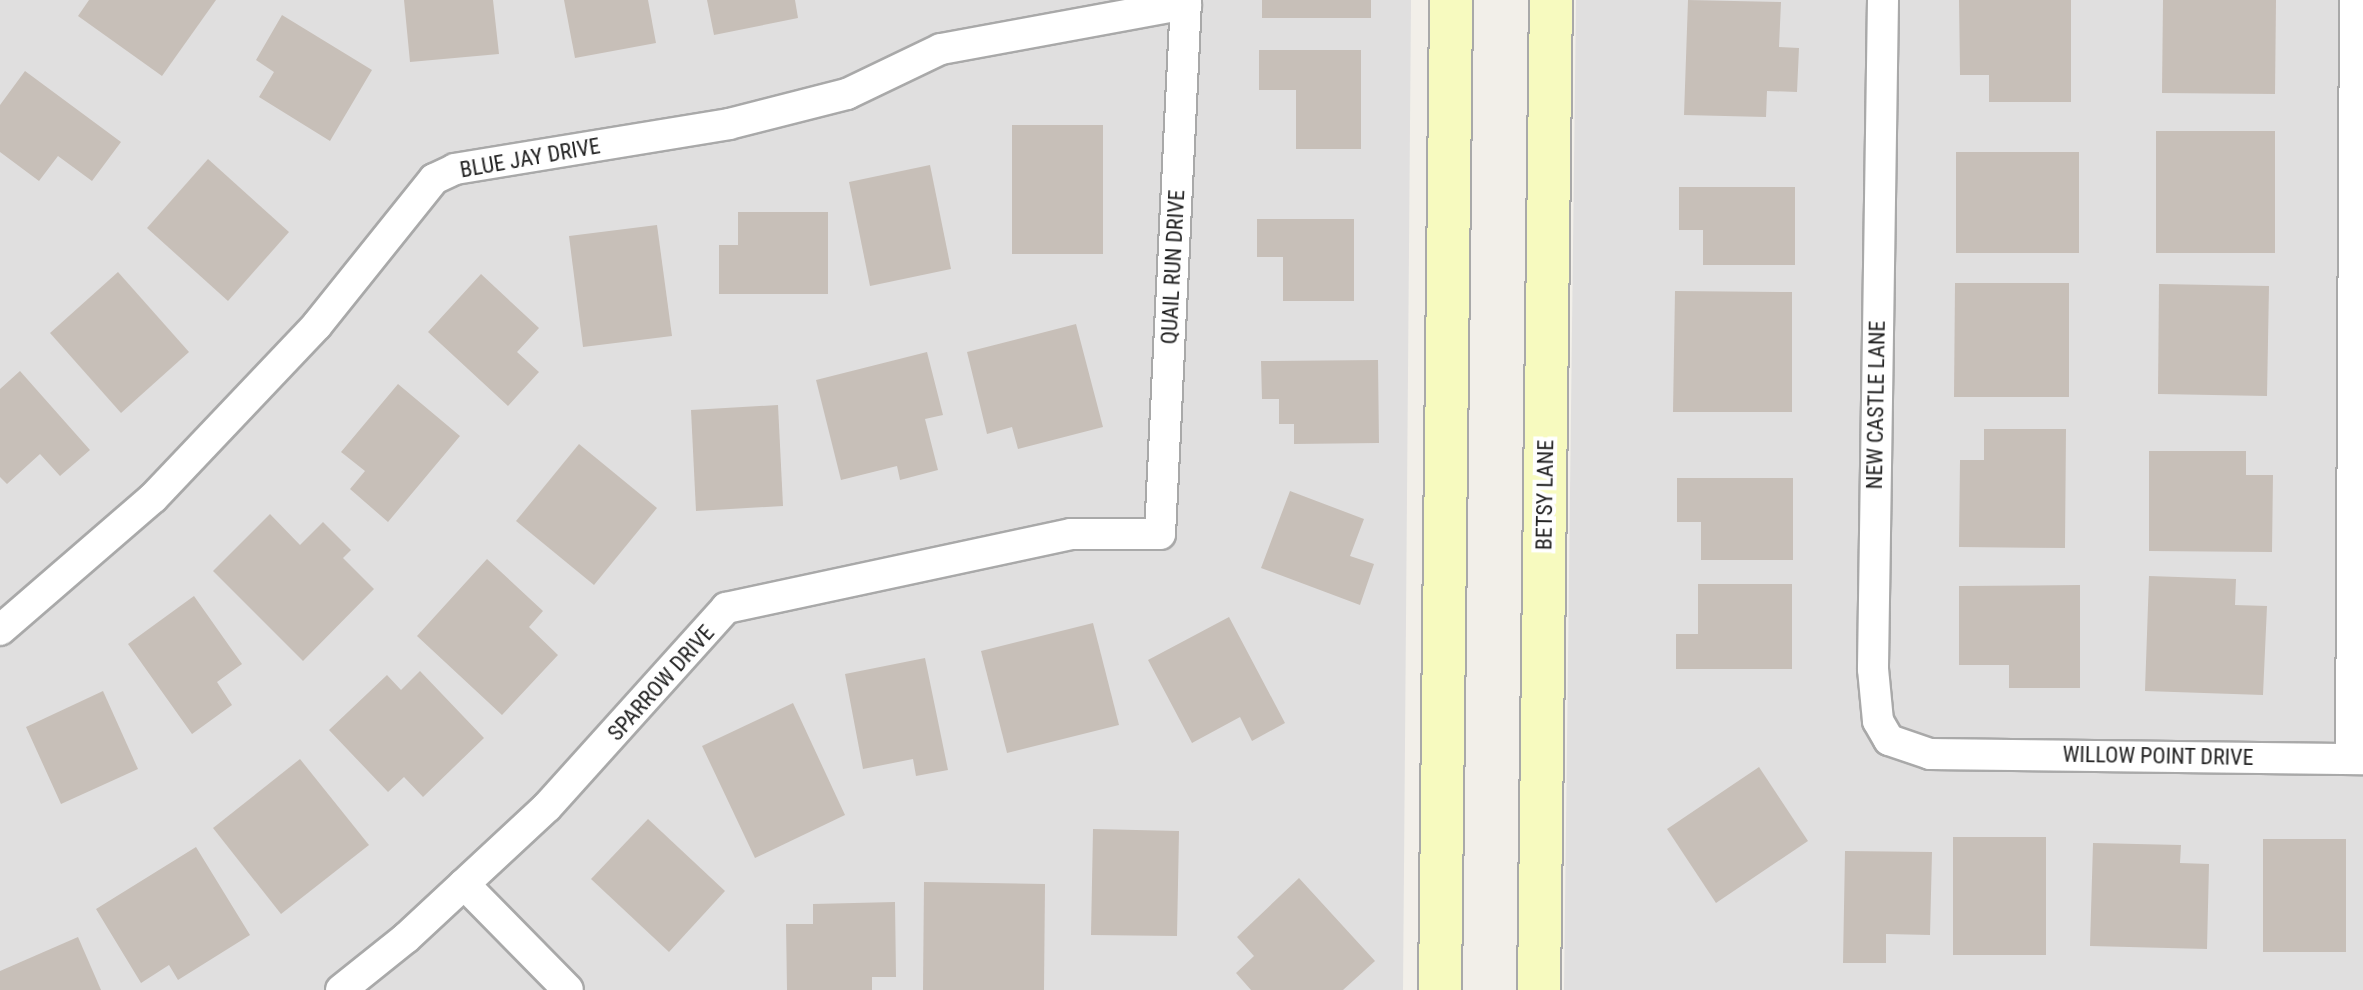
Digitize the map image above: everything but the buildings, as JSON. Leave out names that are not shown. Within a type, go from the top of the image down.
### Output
[{"type":"main road","points":[[1440,990],[1451,0]]},
{"type":"main road","name":"BETSY LANE","points":[[1539,990],[1551,0]]},
{"type":"street","name":"NEW CASTLE LANE","points":[[1883,0],[1876,701],[1878,721],[1889,740],[1908,751],[1953,754]]},
{"type":"street","points":[[2355,0],[2357,759]]},
{"type":"street","name":"QUAIL RUN DRIVE","points":[[1160,534],[1186,2]]},
{"type":"street","name":"BLUE JAY DRIVE","points":[[0,630],[153,498],[317,325],[434,179],[455,169],[729,124],[847,94],[941,49],[1186,2]]},
{"type":"street","name":"SPARROW DRIVE","points":[[341,990],[464,884],[580,772],[726,608],[1071,534],[1160,534]]},
{"type":"street","name":"WILLOW POINT DRIVE","points":[[1953,754],[2357,759]]},
{"type":"street","points":[[464,884],[568,990]]},
{"type":"shaded area","points":[[0,0],[1411,0],[1403,990],[0,990]]},
{"type":"shaded area","points":[[1576,0],[2363,0],[2363,990],[1564,990]]}]
